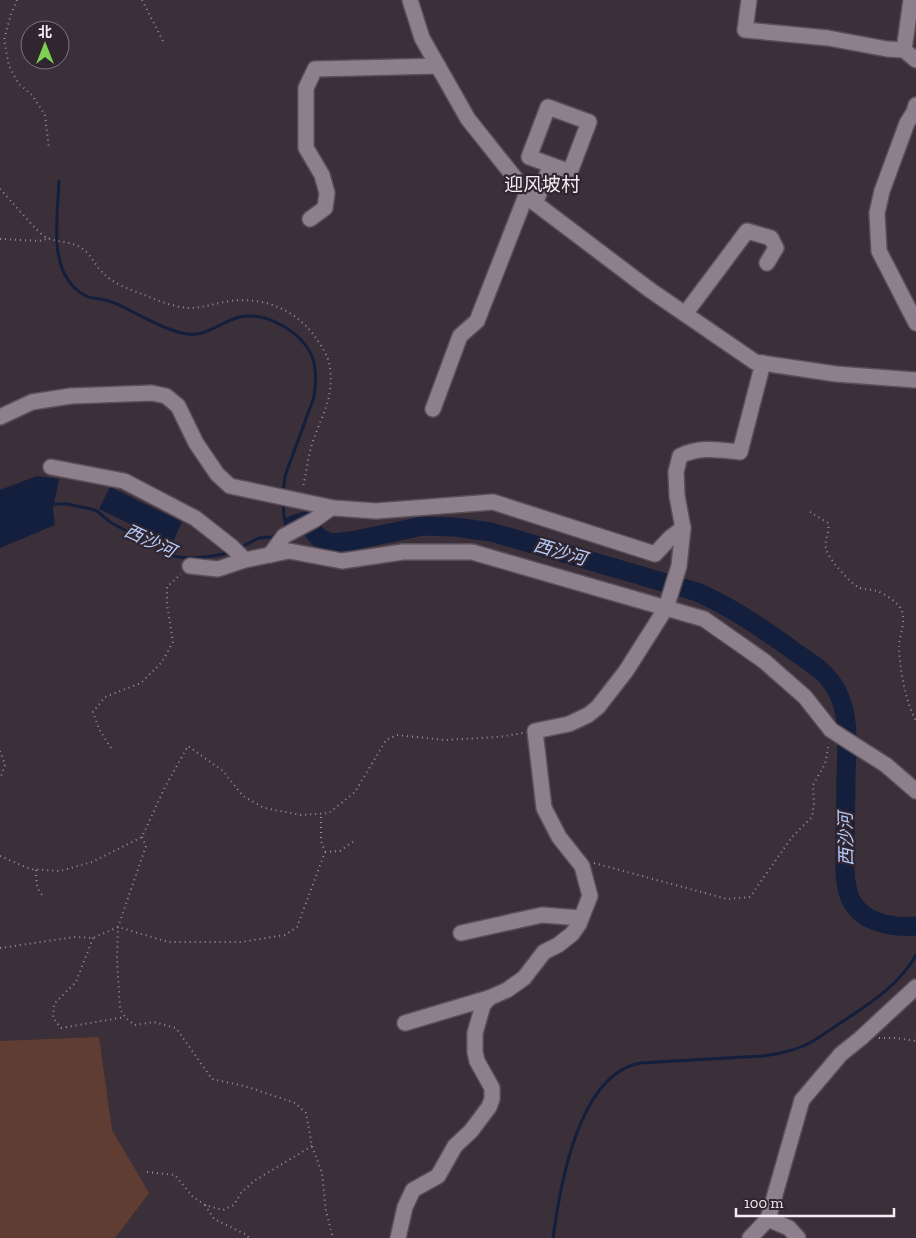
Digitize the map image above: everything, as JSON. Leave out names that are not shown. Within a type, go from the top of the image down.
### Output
[{"type":"street","points":[[410,0],[422,38],[468,119],[531,198],[650,290],[755,362],[836,374],[916,380]]},
{"type":"street","points":[[749,0],[745,30],[828,38],[887,49],[904,50],[916,60]]},
{"type":"street","points":[[904,50],[911,0]]},
{"type":"street","points":[[310,219],[326,208],[328,193],[322,175],[306,148],[306,88],[315,69],[438,66]]},
{"type":"street","points":[[916,105],[907,123],[882,191],[877,213],[879,251],[916,323]]},
{"type":"street","points":[[548,107],[589,122],[570,172],[551,165],[530,157],[548,107]]},
{"type":"street","points":[[433,409],[460,336],[477,321],[531,198],[551,165]]},
{"type":"street","points":[[685,314],[746,231],[772,238],[776,248],[767,263]]},
{"type":"street","points":[[406,1023],[489,998],[507,990],[524,978],[544,952],[558,945],[577,928],[590,896],[582,866],[559,837],[544,808],[535,731],[569,724],[588,715],[598,707],[626,672],[667,604],[679,566],[684,528],[677,496],[676,480],[680,456],[702,449],[740,452],[763,363]]},
{"type":"street","points":[[0,418],[32,402],[71,396],[152,393],[166,396],[178,406],[196,443],[217,474],[230,486],[331,508],[376,511],[493,502],[656,554],[670,538],[684,528]]},
{"type":"street","points":[[51,467],[124,481],[195,518],[232,547],[245,560]]},
{"type":"street","points":[[270,555],[284,536],[314,520],[331,508]]},
{"type":"street","points":[[190,566],[218,568],[289,551],[342,561],[404,552],[472,552],[667,604],[704,619],[764,661],[805,697],[831,730],[886,765],[916,791]]},
{"type":"street","points":[[461,933],[542,915],[581,918]]},
{"type":"street","points":[[750,1238],[768,1219],[802,1100],[841,1054],[862,1038],[916,987]]},
{"type":"street","points":[[398,1238],[404,1207],[412,1190],[438,1176],[455,1146],[471,1131],[491,1104],[492,1088],[477,1061],[474,1043],[483,1004],[489,998]]},
{"type":"street","points":[[768,1219],[789,1228],[798,1238]]},
{"type":"path","points":[[16,0],[4,40],[9,66],[18,83],[32,95],[45,115],[49,149]]},
{"type":"path","points":[[142,0],[164,43]]},
{"type":"path","points":[[0,189],[42,234],[79,246],[89,254],[111,280],[155,300],[196,308],[238,301],[275,305],[285,309],[303,323],[317,340],[327,358],[331,382],[328,406],[309,453],[301,500]]},
{"type":"path","points":[[0,239],[39,241],[50,238]]},
{"type":"path","points":[[810,512],[828,523],[829,530],[826,548],[829,555],[852,583],[859,588],[877,591],[896,603],[902,610],[903,616],[899,644],[901,670],[912,714],[916,722]]},
{"type":"path","points":[[111,748],[99,729],[93,712],[105,698],[141,683],[162,662],[173,642],[167,604],[167,587],[190,566]]},
{"type":"path","points":[[576,858],[727,899],[750,897],[792,837],[812,817],[814,804],[813,784],[825,764],[831,730]]},
{"type":"path","points":[[0,856],[30,870],[60,870],[92,862],[142,837],[165,787],[188,746],[223,771],[243,796],[264,808],[301,815],[329,813],[355,792],[386,740],[397,735],[445,740],[498,737],[535,731]]},
{"type":"path","points":[[0,751],[5,766],[0,778]]},
{"type":"path","points":[[0,948],[75,937],[93,938],[118,927],[168,942],[241,942],[285,935],[297,927],[325,852],[321,841],[321,814]]},
{"type":"path","points":[[142,837],[146,846],[118,927],[117,959],[120,1008],[125,1018],[134,1025],[154,1022],[176,1028],[212,1079],[248,1087],[295,1103],[306,1113],[312,1146],[322,1172],[326,1211],[333,1238]]},
{"type":"path","points":[[325,852],[340,851],[354,841]]},
{"type":"path","points":[[36,870],[36,883],[41,895],[46,897]]},
{"type":"path","points":[[93,938],[76,982],[54,1004],[53,1018],[61,1028],[125,1018]]},
{"type":"path","points":[[862,1038],[896,1038],[916,1041]]},
{"type":"path","points":[[147,1172],[174,1175],[193,1197],[205,1205],[223,1210],[234,1205],[241,1194],[254,1181],[312,1146]]},
{"type":"path","points":[[205,1205],[214,1220],[249,1238]]},
{"type":"shaded area","points":[[99,1037],[112,1130],[149,1193],[115,1238],[0,1238],[0,1041]]},
{"type":"water","points":[[37,476],[59,479],[53,509],[55,525],[0,548],[0,490]]},
{"type":"water","points":[[110,487],[182,522],[172,544],[99,509]]},
{"type":"waterway","points":[[59,181],[57,245],[60,260],[65,275],[73,287],[86,296],[112,302],[164,327],[190,334],[208,331],[239,317],[261,317],[283,326],[293,333],[308,349],[315,369],[314,397],[285,476],[283,493]]},
{"type":"waterway","points":[[283,502],[287,528],[285,529]]},
{"type":"waterway","name":"西沙河","points":[[52,504],[67,504],[97,511],[110,522],[172,556],[187,558],[232,552]]},
{"type":"waterway","name":"西沙河","points":[[293,525],[305,521],[319,538],[332,543],[351,541],[423,526],[455,527],[491,532],[697,592],[744,617],[818,668],[829,679],[837,692],[843,705],[847,733],[845,867],[849,895],[853,904],[860,912],[876,921],[896,926],[916,926]]},
{"type":"waterway","name":"西沙河","points":[[239,548],[259,538],[272,537],[279,532]]},
{"type":"waterway","points":[[553,1238],[567,1163],[576,1135],[587,1110],[601,1088],[619,1072],[640,1063],[762,1056],[783,1053],[798,1048],[815,1040],[879,996],[900,978],[916,955]]},
{"type":"district","name":"迎风坡村","points":[[542,184]]}]
